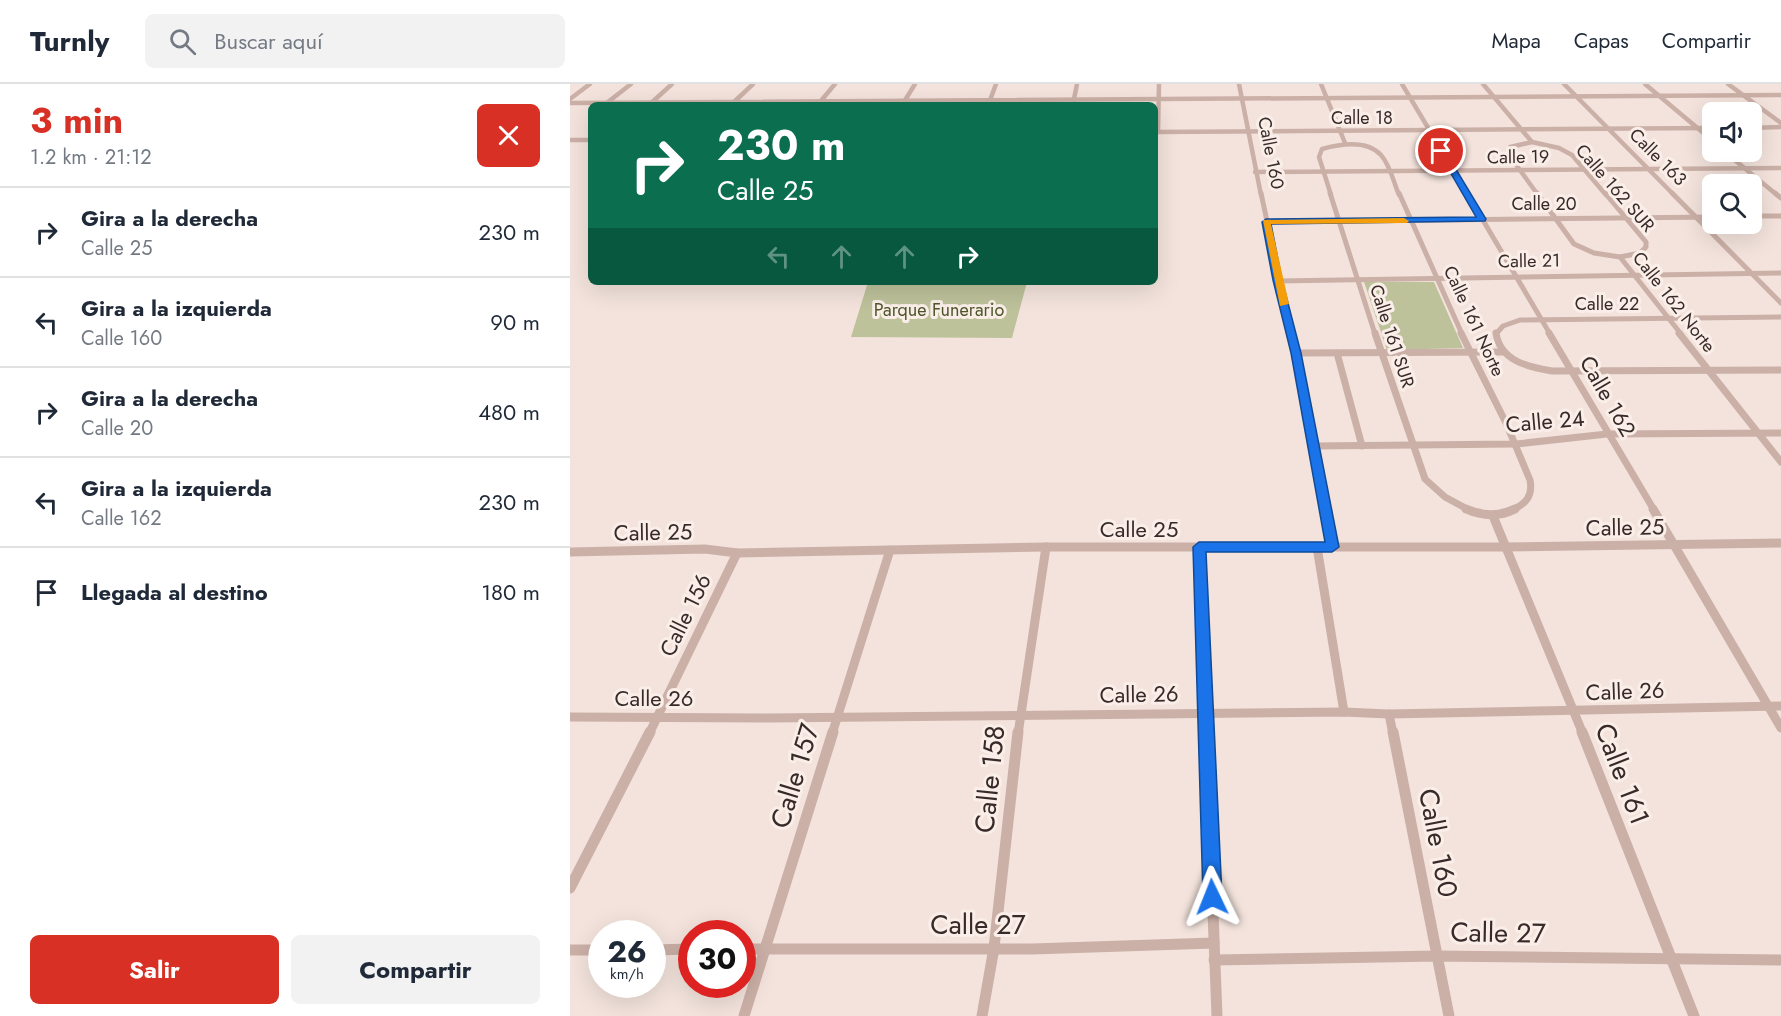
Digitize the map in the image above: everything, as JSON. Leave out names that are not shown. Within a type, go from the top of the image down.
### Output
[{"type":"street","points":[[570,101],[590,84]]},
{"type":"street","points":[[609,102],[631,84]]},
{"type":"street","points":[[652,102],[672,84]]},
{"type":"street","points":[[734,102],[753,84]]},
{"type":"street","points":[[821,102],[835,84]]},
{"type":"street","points":[[904,102],[915,84]]},
{"type":"street","points":[[996,84],[989,102],[1781,95]]},
{"type":"street","points":[[1073,102],[1077,84]]},
{"type":"street","points":[[1158,116],[1159,84]]},
{"type":"street","name":"Calle 160","points":[[1239,84],[1255,172],[1296,353],[1332,547]]},
{"type":"street","points":[[1321,84],[1345,143]]},
{"type":"street","name":"Calle 162","points":[[1402,84],[1607,434],[1776,706],[1781,728]]},
{"type":"street","points":[[1483,84],[1532,142]]},
{"type":"street","name":"Calle 163","points":[[1564,84],[1781,303]]},
{"type":"street","points":[[1645,84],[1702,132]]},
{"type":"street","points":[[1728,84],[1781,125]]},
{"type":"street","points":[[570,101],[589,102]]},
{"type":"street","points":[[1762,127],[1781,125]]},
{"type":"street","name":"Calle 18","points":[[1158,132],[1702,129]]},
{"type":"street","points":[[570,140],[588,140]]},
{"type":"street","name":"Calle 162 SUR","points":[[1532,142],[1566,151],[1646,242],[1646,247],[1640,253],[1620,257]]},
{"type":"street","name":"Calle 162 Norte","points":[[1532,142],[1515,145],[1508,151],[1554,219],[1574,244],[1594,253],[1620,257],[1781,462]]},
{"type":"street","name":"Calle 161 Norte","points":[[1345,143],[1363,146],[1378,152],[1389,171],[1471,353],[1516,444],[1531,482],[1531,495],[1525,503],[1514,511],[1492,516]]},
{"type":"street","name":"Calle 161 SUR","points":[[1345,143],[1319,152],[1381,353],[1425,479],[1454,504],[1492,516]]},
{"type":"street","points":[[1738,162],[1781,198]]},
{"type":"street","name":"Calle 19","points":[[1255,172],[1781,168]]},
{"type":"street","points":[[1762,216],[1781,216]]},
{"type":"street","name":"Calle 20","points":[[1266,222],[1702,217]]},
{"type":"street","name":"Calle 21","points":[[1278,280],[1781,273]]},
{"type":"street","name":"Calle 22","points":[[1502,352],[1496,340],[1496,333],[1499,328],[1520,320],[1781,317]]},
{"type":"street","points":[[1296,353],[1502,352],[1522,364],[1537,369],[1572,372],[1781,370]]},
{"type":"street","points":[[1337,353],[1362,446]]},
{"type":"street","name":"Calle 24","points":[[1313,446],[1516,444],[1607,434],[1781,433]]},
{"type":"street","name":"Calle 161","points":[[1492,516],[1574,712],[1694,1016]]},
{"type":"street","name":"Calle 25","points":[[570,552],[705,549],[737,553],[1046,547],[1505,547],[1781,543]]},
{"type":"street","name":"Calle 158","points":[[982,1016],[994,948],[1020,715],[1046,547]]},
{"type":"street","points":[[1199,547],[1207,713],[1216,1016]]},
{"type":"street","points":[[1317,547],[1344,712]]},
{"type":"street","name":"Calle 157","points":[[744,1016],[890,550]]},
{"type":"street","name":"Calle 156","points":[[570,888],[657,718],[737,553]]},
{"type":"street","name":"Calle 26","points":[[570,717],[1344,712],[1389,714],[1574,712],[1776,706]]},
{"type":"street","name":"Calle 160","points":[[1389,714],[1449,1016]]},
{"type":"street","name":"Calle 27","points":[[756,949],[994,948],[1214,943]]},
{"type":"street","points":[[570,950],[588,950]]},
{"type":"street","name":"Calle 27","points":[[1214,960],[1437,956],[1781,960]]},
{"type":"green space","points":[[1364,282],[1434,282],[1463,348],[1387,350]]},
{"type":"green space","name":"Parque Funerario","points":[[867,285],[1026,285],[1012,338],[851,337]]},
{"type":"slow traffic","points":[[1284,304],[1266,222],[1404,221]]},
{"type":"route","points":[[1212,897],[1207,713],[1199,547],[1332,547],[1296,353],[1266,222],[1482,219],[1441,151]]}]
